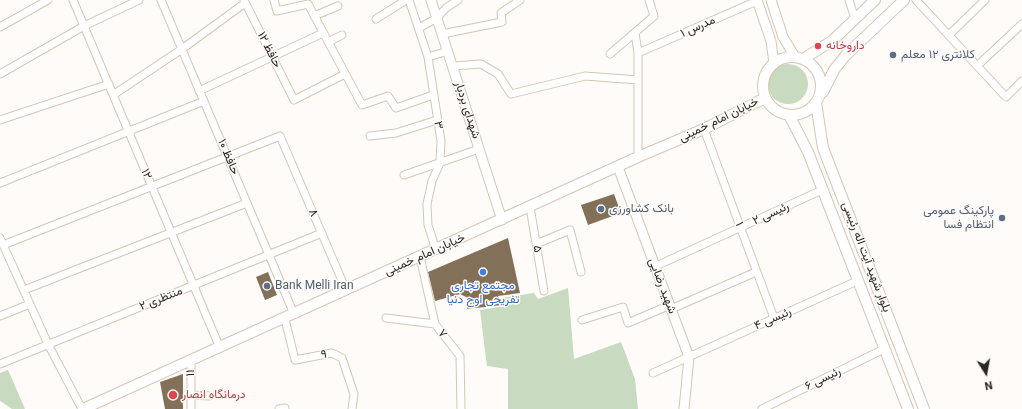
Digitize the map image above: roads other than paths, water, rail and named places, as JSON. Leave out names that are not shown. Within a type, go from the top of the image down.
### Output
[{"type":"main road","points":[[799,58],[832,41],[875,0]]},
{"type":"main road","points":[[818,100],[822,89],[819,74],[815,68],[799,58],[788,57],[774,63],[765,76],[763,91],[765,98],[775,110],[789,115],[804,113],[818,100],[834,70],[846,55],[904,0]]},
{"type":"main road","name":"خیابان امام خمینی","points":[[82,409],[284,319],[638,157],[704,129],[765,98]]},
{"type":"main road","name":"بلوار شهید آیت اله رئیسی","points":[[818,100],[823,148],[924,409]]},
{"type":"main road","name":"بلوار شهید آیت اله رئیسی","points":[[789,115],[808,152],[908,409]]},
{"type":"street","points":[[0,27],[48,0]]},
{"type":"street","name":"۱۲","points":[[73,0],[220,348]]},
{"type":"street","points":[[0,74],[84,26],[139,0]]},
{"type":"street","name":"حافظ ۱۰","points":[[162,0],[294,314]]},
{"type":"street","points":[[274,0],[277,11],[308,4],[362,105],[388,96],[396,108],[433,95]]},
{"type":"street","points":[[376,18],[406,0]]},
{"type":"street","name":"۳","points":[[409,0],[428,57],[441,141],[440,163],[432,181],[427,204],[428,225],[436,250]]},
{"type":"street","name":"شهدای بردبار","points":[[431,0],[502,220]]},
{"type":"street","points":[[419,28],[437,18],[446,8],[458,0]]},
{"type":"street","points":[[442,34],[502,22],[501,14],[520,0]]},
{"type":"street","points":[[610,54],[654,16],[649,0]]},
{"type":"street","points":[[757,0],[771,41],[774,63]]},
{"type":"street","name":"مدرس ۱","points":[[638,53],[757,0]]},
{"type":"street","points":[[771,0],[783,37],[799,58]]},
{"type":"street","points":[[849,0],[855,20]]},
{"type":"street","points":[[916,0],[1006,96],[1022,81]]},
{"type":"street","points":[[949,35],[985,0]]},
{"type":"street","points":[[113,95],[182,49],[244,1]]},
{"type":"street","name":"حافظ ۱۲","points":[[244,1],[294,100],[345,74]]},
{"type":"street","points":[[314,16],[338,6]]},
{"type":"street","points":[[977,66],[1022,24]]},
{"type":"street","points":[[199,91],[323,33]]},
{"type":"street","points":[[635,33],[638,53],[638,157]]},
{"type":"street","points":[[328,42],[342,35]]},
{"type":"street","points":[[428,57],[448,51]]},
{"type":"street","points":[[453,66],[480,64],[498,74],[511,94],[585,76],[638,80]]},
{"type":"street","points":[[0,120],[109,84]]},
{"type":"street","points":[[0,183],[204,101]]},
{"type":"street","points":[[370,136],[396,133],[437,120]]},
{"type":"street","name":"۱","points":[[704,129],[774,318]]},
{"type":"street","name":"۸","points":[[227,156],[280,136],[346,290]]},
{"type":"street","points":[[404,175],[479,149]]},
{"type":"street","points":[[3,245],[227,156]]},
{"type":"street","name":"شهید رضایی","points":[[618,167],[654,267],[689,356],[684,409]]},
{"type":"street","name":"رئیسی ۲","points":[[654,267],[822,190]]},
{"type":"street","points":[[24,290],[247,202]]},
{"type":"street","name":"۵","points":[[530,207],[544,291]]},
{"type":"street","points":[[536,244],[570,230],[581,272]]},
{"type":"street","name":"منتظری ۲","points":[[0,364],[322,233]]},
{"type":"street","points":[[0,238],[48,344],[82,409]]},
{"type":"street","name":"۷","points":[[420,257],[435,324],[460,356],[461,409]]},
{"type":"street","points":[[582,320],[623,306],[628,324],[756,272]]},
{"type":"street","name":"رئیسی ۴","points":[[653,373],[857,281]]},
{"type":"street","points":[[0,316],[30,304]]},
{"type":"street","points":[[386,318],[435,324]]},
{"type":"street","name":"۹","points":[[284,319],[295,360],[332,353],[342,358],[354,394],[352,409]]},
{"type":"street","name":"رئیسی ۶","points":[[762,409],[884,349]]},
{"type":"street","name":"۱۱","points":[[191,361],[191,409]]},
{"type":"street","points":[[191,395],[210,396]]},
{"type":"place","name":"داروخانه","points":[[818,46]]},
{"type":"place","name":"کلانتری ۱۲ معلم","points":[[893,55]]},
{"type":"place","name":"بانک کشاورزی","points":[[601,209]]},
{"type":"place","name":"پارکینگ عمومی انتظام فسا","points":[[1002,218]]},
{"type":"place","name":"مجتمع تجاری تفریحی اوج دنیا","points":[[483,272]]},
{"type":"place","name":"Bank Melli Iran","points":[[267,286]]},
{"type":"place","name":"درمانگاه انصار","points":[[173,395]]}]
